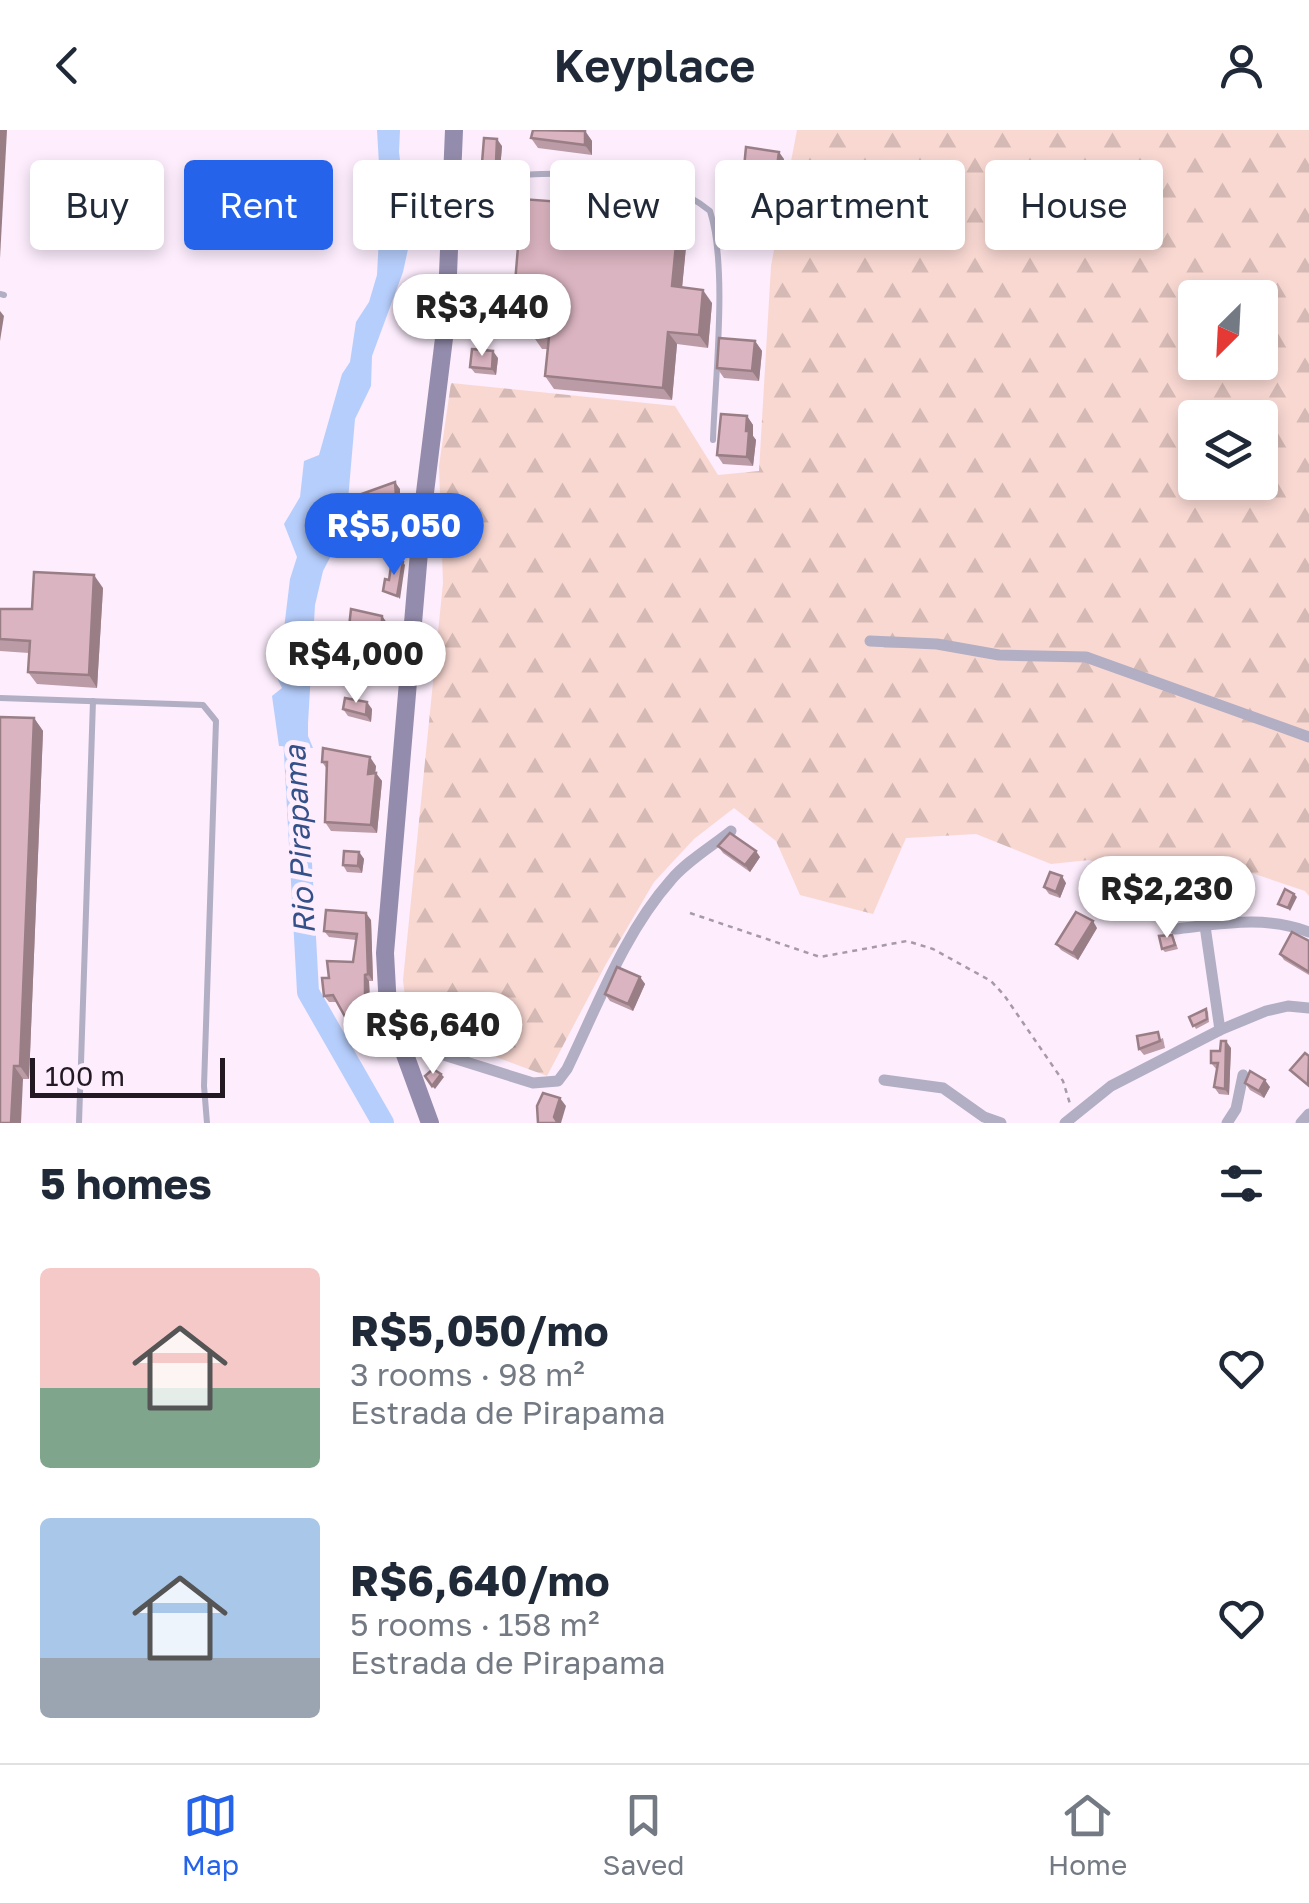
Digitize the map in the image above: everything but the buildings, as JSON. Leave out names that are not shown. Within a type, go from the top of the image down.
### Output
[{"type":"main road","points":[[453,160],[454,130]]},
{"type":"main road","points":[[430,1123],[388,1008],[385,953],[422,517],[446,322],[449,250]]},
{"type":"street","points":[[870,641],[936,644],[1000,655],[1086,657],[1309,736]]},
{"type":"street","points":[[399,1041],[533,1084],[558,1082],[651,904],[674,876],[731,832]]},
{"type":"street","points":[[1175,930],[1264,920],[1285,922],[1309,932]]},
{"type":"street","points":[[1206,926],[1220,1030]]},
{"type":"street","points":[[1069,1119],[1111,1086],[1220,1030],[1266,1010],[1309,1008]]},
{"type":"street","points":[[1228,1123],[1236,1110],[1243,1075]]},
{"type":"street","points":[[884,1080],[943,1088],[984,1117],[1001,1123]]},
{"type":"street","points":[[1301,1123],[1309,1114]]},
{"type":"lane","points":[[530,175],[585,172],[666,187],[710,211],[715,226],[718,275],[713,440]]},
{"type":"lane","points":[[0,698],[203,705],[216,720],[204,1086],[207,1123]]},
{"type":"lane","points":[[79,1123],[93,701]]},
{"type":"path","points":[[690,914],[820,957],[907,940],[933,950],[990,981],[1004,995],[1063,1082],[1069,1119]]},
{"type":"green space","points":[[797,130],[1309,130],[1309,896],[1305,891],[1240,869],[1147,879],[1089,860],[1051,864],[976,834],[906,838],[873,914],[800,895],[776,841],[734,808],[694,839],[654,882],[547,1076],[408,1024],[403,980],[443,583],[439,466],[451,383],[675,406],[718,475],[759,471],[774,250],[965,250],[965,160],[791,160]]},
{"type":"water","points":[[377,130],[400,130],[400,160],[379,160]]},
{"type":"water","points":[[378,250],[408,250],[372,356],[371,386],[355,419],[348,500],[315,605],[308,723],[313,748],[279,746],[272,696],[282,688],[270,664],[281,654],[290,579],[297,557],[284,524],[300,497],[304,461],[319,455],[342,374],[350,362],[356,322],[369,302],[377,275]]},
{"type":"waterway","name":"Rio Pirapama","points":[[293,717],[308,992],[383,1123]]}]
